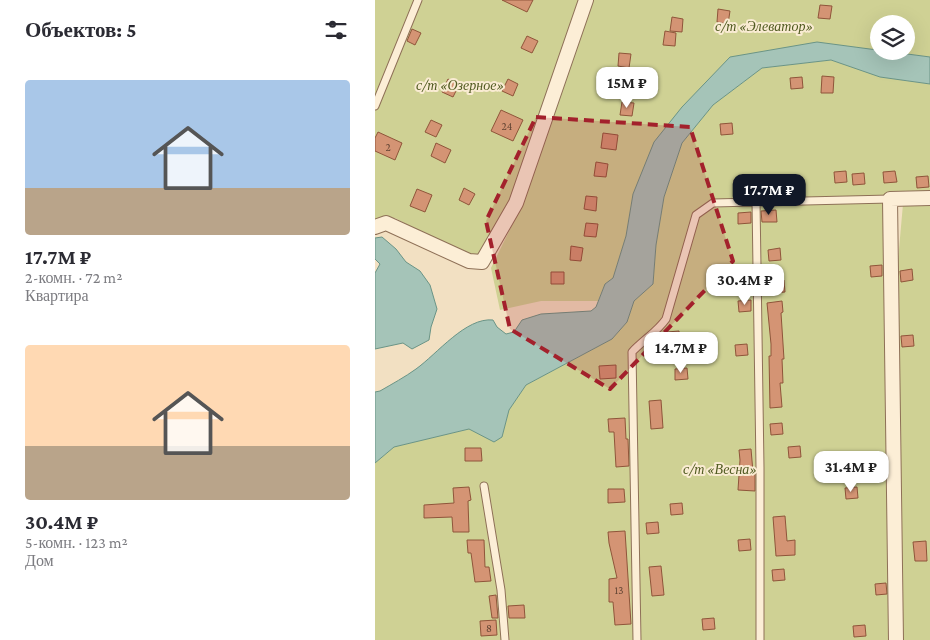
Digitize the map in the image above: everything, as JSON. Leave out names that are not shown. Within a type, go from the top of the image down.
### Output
[{"type":"street","points":[[375,227],[386,223],[469,261],[482,262],[515,203],[586,0]]},
{"type":"street","points":[[897,640],[890,199],[930,198]]},
{"type":"lane","points":[[375,106],[418,0]]},
{"type":"lane","points":[[637,640],[632,352],[641,342],[661,327],[666,319],[696,215],[713,203],[890,199]]},
{"type":"lane","points":[[756,201],[760,467],[760,640]]},
{"type":"lane","points":[[484,486],[501,590],[505,640]]},
{"type":"highlighted area","points":[[536,117],[690,127],[733,261],[610,389],[510,329],[486,221]]},
{"type":"green space","name":"с/т «Озерное»","points":[[375,0],[580,0],[512,198],[478,256],[462,254],[395,218],[375,222]]},
{"type":"green space","name":"с/т «Элеватор»","points":[[591,0],[930,0],[930,57],[915,55],[915,15],[870,15],[870,49],[730,57],[633,194],[626,236],[613,278],[605,284],[598,301],[541,301],[500,310],[491,268],[521,207]]},
{"type":"green space","name":"с/т «Весна»","points":[[831,60],[881,77],[930,84],[930,193],[887,194],[892,640],[375,640],[375,463],[394,447],[469,429],[502,437],[509,410],[526,385],[612,339],[627,322],[634,301],[653,284],[656,245],[664,197],[682,143],[713,105],[762,68]]},
{"type":"green space","points":[[930,203],[930,640],[901,640],[897,272],[903,204]]},
{"type":"shaded area","points":[[817,42],[870,49],[870,60],[915,60],[915,55],[930,57],[930,84],[880,77],[831,60],[762,68],[713,105],[682,143],[664,197],[656,245],[653,284],[634,301],[627,322],[612,339],[526,385],[509,410],[502,437],[494,442],[469,429],[394,447],[375,463],[375,392],[412,372],[462,330],[473,324],[493,320],[497,327],[506,334],[514,332],[522,320],[541,314],[591,311],[596,307],[605,284],[613,278],[626,236],[633,194],[654,142],[682,107],[730,57]]},
{"type":"shaded area","points":[[382,237],[396,249],[406,262],[420,271],[430,285],[437,309],[429,340],[412,349],[403,343],[375,349],[375,273],[380,264],[375,259],[375,238]]},
{"type":"building","points":[[502,0],[533,0],[527,12]]},
{"type":"building","points":[[820,5],[832,6],[830,19],[818,18]]},
{"type":"building","points":[[718,9],[730,11],[728,24],[717,22]]},
{"type":"building","points":[[672,17],[683,19],[682,32],[670,31]]},
{"type":"building","points":[[412,29],[421,33],[415,45],[407,41]]},
{"type":"building","points":[[665,31],[676,33],[675,46],[663,45]]},
{"type":"building","points":[[527,36],[538,41],[532,53],[521,48]]},
{"type":"building","points":[[619,53],[631,54],[629,68],[618,66]]},
{"type":"building","points":[[630,76],[641,77],[640,91],[628,89]]},
{"type":"building","points":[[822,76],[834,77],[833,93],[821,93]]},
{"type":"building","points":[[802,77],[803,88],[791,89],[790,78]]},
{"type":"building","points":[[448,79],[459,85],[453,97],[442,92]]},
{"type":"building","points":[[508,79],[518,84],[513,96],[502,91]]},
{"type":"building","points":[[622,102],[634,103],[632,116],[620,115]]},
{"type":"building","points":[[501,110],[523,120],[513,141],[491,131]]},
{"type":"building","points":[[431,120],[442,125],[436,137],[425,132]]},
{"type":"building","points":[[732,123],[733,134],[721,135],[720,124]]},
{"type":"building","points":[[378,132],[402,143],[395,160],[375,151],[375,138]]},
{"type":"building","points":[[603,133],[618,135],[616,150],[601,148]]},
{"type":"building","points":[[436,143],[451,150],[445,163],[431,156]]},
{"type":"building","points":[[596,162],[608,164],[606,177],[594,176]]},
{"type":"building","points":[[846,171],[847,182],[835,183],[834,172]]},
{"type":"building","points":[[895,171],[897,182],[884,183],[883,172]]},
{"type":"building","points":[[864,173],[865,184],[853,185],[852,174]]},
{"type":"building","points":[[928,176],[929,187],[917,188],[916,177]]},
{"type":"building","points":[[746,179],[747,190],[735,191],[734,180]]},
{"type":"building","points":[[776,180],[777,191],[765,193],[764,181]]},
{"type":"building","points":[[464,188],[475,194],[469,205],[459,200]]},
{"type":"building","points":[[417,189],[432,195],[425,212],[410,206]]},
{"type":"building","points":[[586,196],[597,197],[596,211],[584,209]]},
{"type":"building","points":[[776,210],[777,222],[762,222],[761,211]]},
{"type":"building","points":[[751,212],[751,223],[738,224],[738,213]]},
{"type":"building","points":[[586,223],[598,224],[596,237],[584,236]]},
{"type":"building","points":[[571,246],[583,248],[581,261],[570,260]]},
{"type":"building","points":[[780,248],[781,260],[769,261],[768,250]]},
{"type":"building","points":[[882,265],[882,276],[871,277],[870,266]]},
{"type":"building","points":[[912,269],[913,280],[901,282],[900,271]]},
{"type":"building","points":[[551,272],[564,272],[564,284],[551,284]]},
{"type":"building","points":[[784,280],[785,292],[773,293],[772,282]]},
{"type":"building","points":[[751,300],[751,311],[739,312],[738,301]]},
{"type":"building","points":[[782,301],[784,359],[782,359],[783,383],[780,383],[782,407],[770,408],[769,356],[771,356],[771,344],[767,303]]},
{"type":"building","points":[[679,331],[680,342],[668,343],[667,332]]},
{"type":"building","points":[[913,335],[914,346],[902,347],[901,336]]},
{"type":"building","points":[[747,344],[748,355],[736,356],[735,345]]},
{"type":"building","points":[[616,365],[616,378],[600,379],[599,366]]},
{"type":"building","points":[[687,368],[688,379],[675,380],[675,369]]},
{"type":"building","points":[[661,400],[663,428],[651,429],[649,401]]},
{"type":"building","points":[[625,418],[629,466],[616,467],[614,432],[609,432],[608,419]]},
{"type":"building","points":[[782,423],[783,434],[771,435],[770,424]]},
{"type":"building","points":[[800,446],[801,457],[789,458],[788,447]]},
{"type":"building","points":[[465,448],[481,448],[482,461],[465,461]]},
{"type":"building","points":[[751,449],[753,472],[755,473],[755,491],[738,490],[739,450]]},
{"type":"building","points":[[883,453],[884,464],[872,465],[871,454]]},
{"type":"building","points":[[469,487],[471,500],[468,501],[469,532],[453,532],[452,517],[424,518],[424,505],[454,503],[453,488]]},
{"type":"building","points":[[857,487],[858,498],[846,499],[845,488]]},
{"type":"building","points":[[608,489],[624,489],[625,502],[608,503]]},
{"type":"building","points":[[682,503],[683,514],[671,515],[670,504]]},
{"type":"building","points":[[785,516],[787,541],[795,540],[795,555],[776,556],[773,517]]},
{"type":"building","points":[[658,522],[659,533],[647,534],[646,523]]},
{"type":"building","points":[[625,531],[631,624],[615,625],[613,602],[609,602],[609,579],[617,578],[608,532]]},
{"type":"building","points":[[750,539],[751,550],[739,551],[738,540]]},
{"type":"building","points":[[467,540],[484,540],[485,567],[489,567],[491,581],[475,582]]},
{"type":"building","points":[[926,541],[927,561],[915,561],[913,542]]},
{"type":"building","points":[[661,566],[664,595],[652,596],[649,567]]},
{"type":"building","points":[[784,569],[785,580],[773,581],[772,570]]},
{"type":"building","points":[[886,583],[887,594],[876,595],[875,584]]},
{"type":"building","points":[[496,595],[498,618],[492,618],[489,596]]},
{"type":"building","points":[[524,605],[525,618],[509,618],[508,606]]},
{"type":"building","points":[[714,618],[715,629],[703,630],[702,619]]},
{"type":"building","points":[[496,620],[497,635],[481,636],[480,621]]},
{"type":"building","points":[[865,625],[866,636],[854,637],[853,626]]}]
